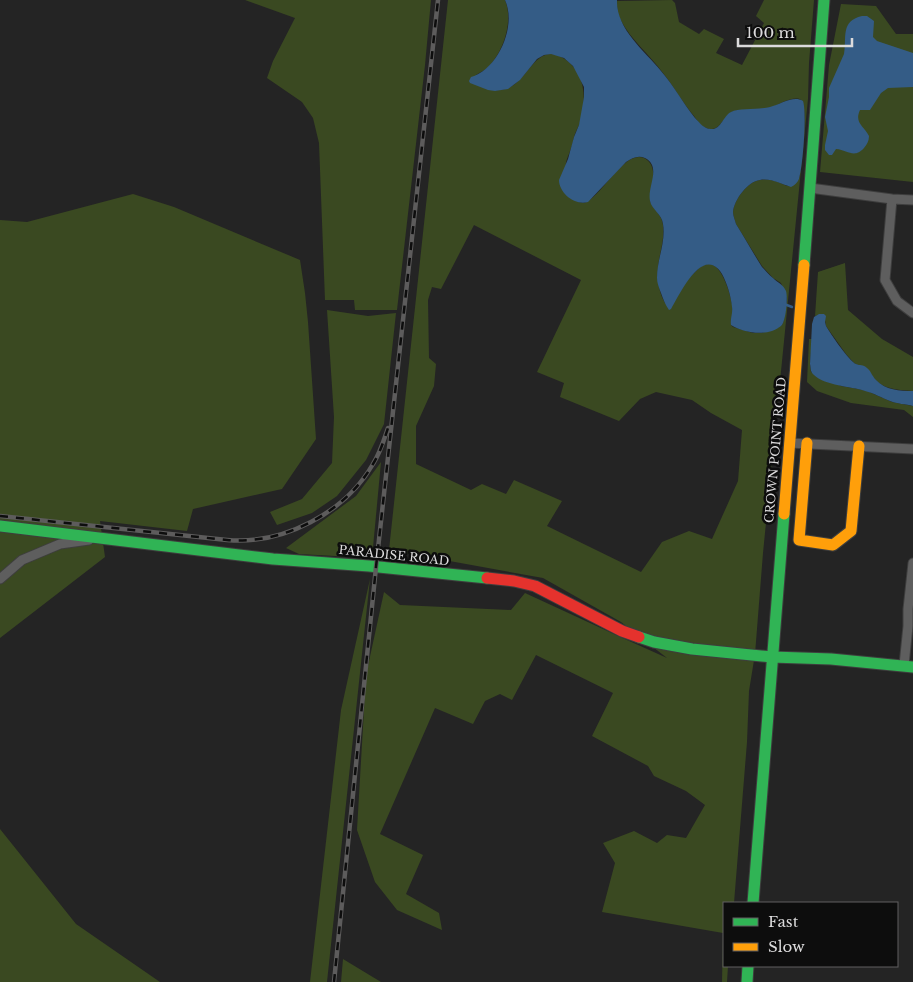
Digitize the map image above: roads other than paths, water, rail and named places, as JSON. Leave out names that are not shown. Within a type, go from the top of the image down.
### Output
[{"type":"main road","name":"CROWN POINT ROAD","points":[[753,902],[824,0]]},
{"type":"main road","points":[[807,443],[799,540],[833,545],[851,532],[859,446]]},
{"type":"main road","name":"PARADISE ROAD","points":[[0,526],[270,558],[369,566],[514,582],[536,586],[622,631],[654,642],[692,649],[909,666]]},
{"type":"main road","points":[[747,982],[748,967]]},
{"type":"street","points":[[810,188],[913,200]]},
{"type":"street","points":[[892,199],[885,280],[897,301],[913,313]]},
{"type":"street","points":[[789,442],[913,449]]},
{"type":"street","points":[[0,580],[22,560],[60,544],[101,538]]},
{"type":"street","points":[[909,666],[911,627],[908,609],[913,563]]},
{"type":"water","points":[[505,0],[617,0],[618,11],[626,30],[666,77],[695,118],[706,128],[714,129],[731,112],[765,108],[795,99],[803,101],[805,116],[804,140],[799,179],[791,187],[768,180],[755,181],[742,192],[733,212],[736,224],[762,267],[786,291],[786,313],[781,326],[772,331],[756,333],[731,325],[732,309],[730,294],[726,281],[715,266],[707,265],[700,268],[686,283],[669,310],[657,280],[664,231],[663,224],[661,217],[650,201],[653,166],[645,158],[635,157],[626,162],[588,202],[578,202],[565,194],[559,180],[579,125],[584,87],[573,66],[564,58],[551,54],[544,55],[537,59],[520,80],[508,89],[488,90],[470,83],[471,77],[489,65],[503,45],[509,22]]},
{"type":"water","points":[[867,16],[874,21],[873,37],[877,41],[913,53],[913,87],[888,88],[881,93],[870,110],[860,110],[858,118],[860,124],[869,136],[864,148],[857,153],[836,149],[832,155],[829,155],[825,150],[828,131],[825,117],[829,88],[844,54],[847,26],[855,18]]},
{"type":"water","points":[[819,314],[826,316],[826,326],[853,362],[866,367],[876,380],[888,388],[913,391],[913,406],[893,402],[859,389],[831,384],[813,374],[810,364],[812,324],[814,317]]},
{"type":"waterway","points":[[784,304],[792,307]]},
{"type":"railway","points":[[334,982],[376,567],[438,0]]},
{"type":"railway","points":[[0,516],[227,540],[270,537],[311,522],[329,511],[346,497],[361,482],[373,464],[388,428]]}]
